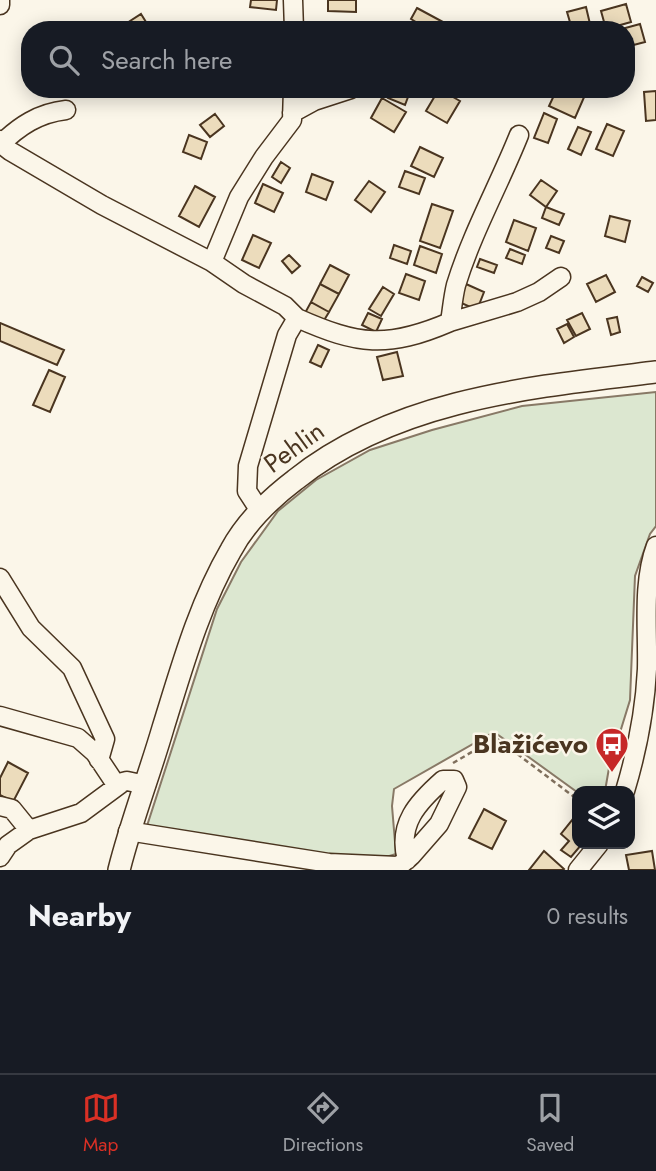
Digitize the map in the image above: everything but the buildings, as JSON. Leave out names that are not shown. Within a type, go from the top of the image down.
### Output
[{"type":"main road","name":"Pehlin","points":[[119,870],[128,831],[146,785],[204,601],[232,547],[267,502],[310,468],[354,439],[421,414],[489,396],[656,372]]},
{"type":"street","points":[[293,0],[294,21]]},
{"type":"street","points":[[212,262],[239,197],[264,156],[292,120],[293,98]]},
{"type":"street","points":[[292,113],[323,98]]},
{"type":"street","points":[[66,110],[48,112],[14,131],[0,143],[102,205],[212,262],[244,284],[285,306],[297,318],[333,334],[366,342],[395,340],[431,331],[450,322],[517,302],[561,278]]},
{"type":"street","points":[[450,322],[456,286],[490,196],[519,135]]},
{"type":"street","points":[[260,511],[247,491],[248,466],[287,335],[297,318]]},
{"type":"street","points":[[626,786],[650,703],[649,574],[656,545]]},
{"type":"street","points":[[0,578],[30,628],[72,668],[105,739],[99,760]]},
{"type":"street","points":[[0,716],[78,738],[99,760],[117,786]]},
{"type":"street","points":[[0,857],[8,845],[29,830],[81,813],[127,781],[146,785]]},
{"type":"street","points":[[0,806],[12,809],[29,830]]},
{"type":"street","points":[[128,831],[329,863],[394,866],[407,860]]},
{"type":"street","points":[[582,868],[595,849]]},
{"type":"path","points":[[446,768],[496,738],[572,795]]},
{"type":"green space","points":[[656,392],[656,526],[650,534],[635,576],[630,700],[606,786],[572,786],[572,788],[494,732],[394,789],[392,806],[396,854],[386,857],[336,858],[146,829],[217,609],[241,562],[278,511],[316,480],[370,450],[522,406]]},
{"type":"place","name":"Blažićevo","points":[[612,774]]}]
